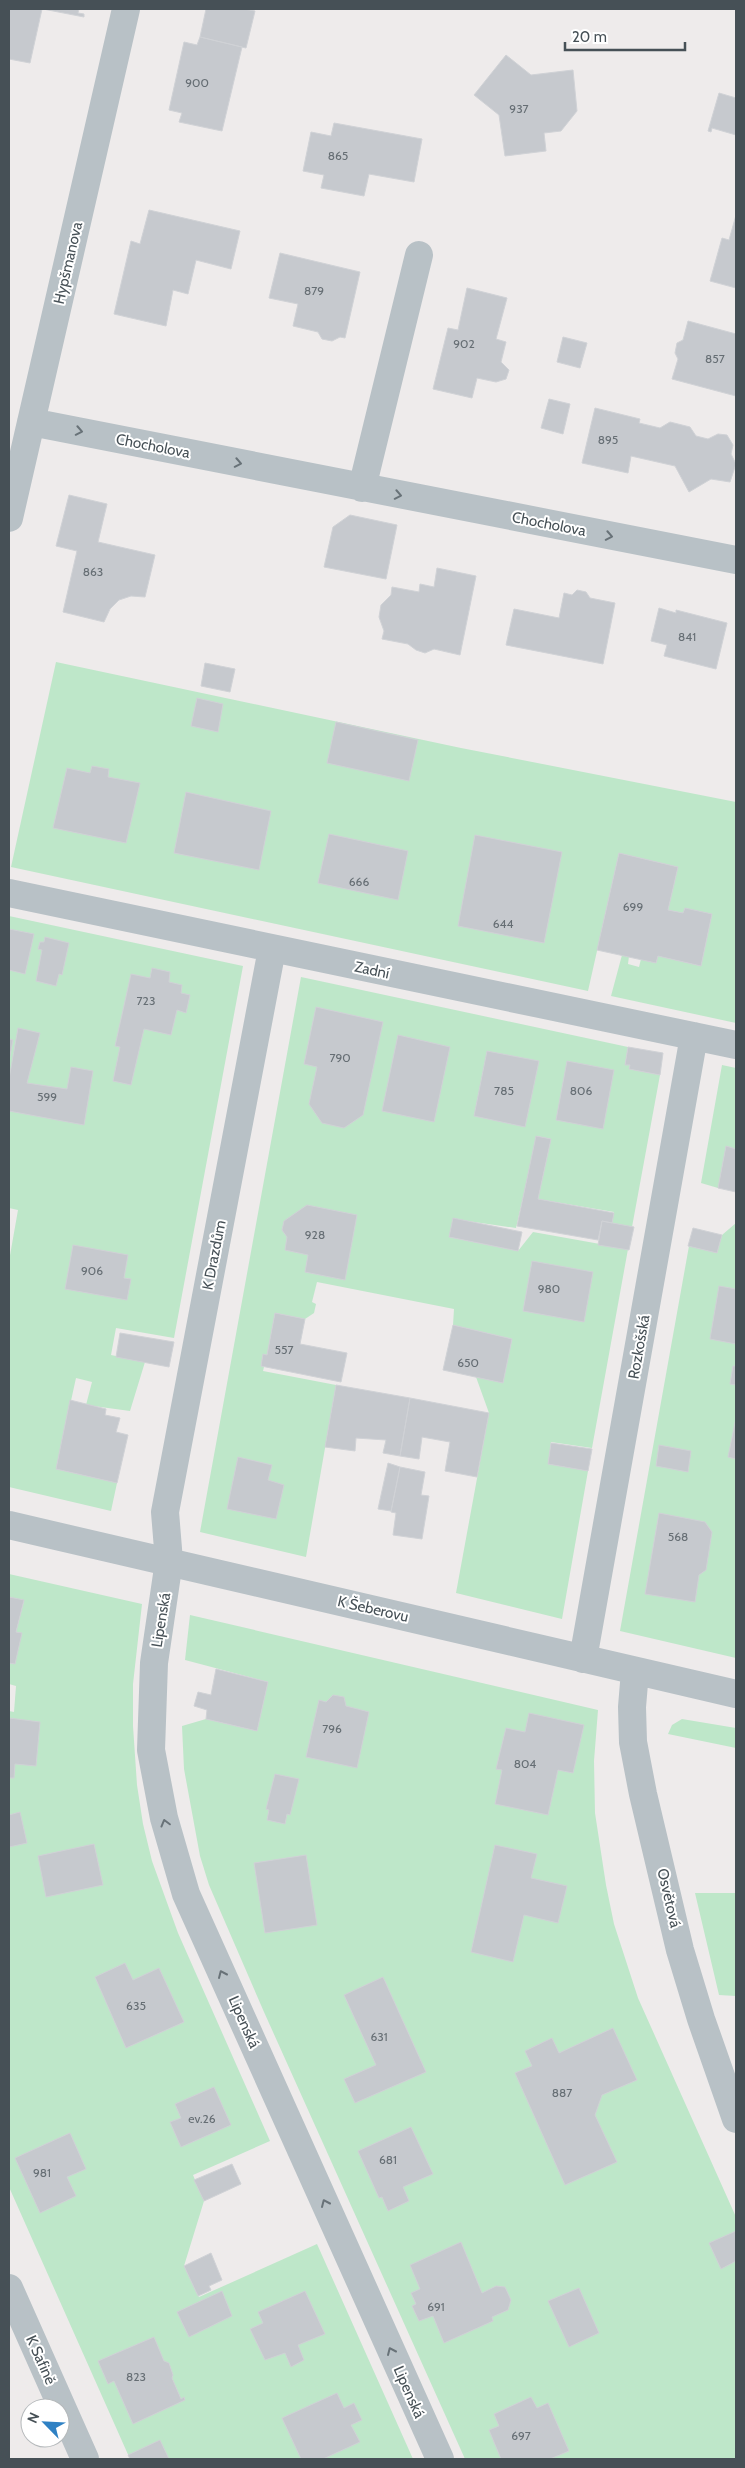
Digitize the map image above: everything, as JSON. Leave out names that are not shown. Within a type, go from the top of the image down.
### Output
[{"type":"street","name":"Hypšmanova","points":[[9,518],[126,9]]},
{"type":"street","points":[[362,488],[419,255]]},
{"type":"street","name":"Chocholova","points":[[31,422],[736,560]]},
{"type":"street","name":"Zadní","points":[[9,893],[736,1045]]},
{"type":"street","name":"K Drazdům","points":[[169,1561],[166,1512],[272,949]]},
{"type":"street","name":"Rozkošská","points":[[583,1659],[694,1036]]},
{"type":"street","name":"K Šeberovu","points":[[9,1525],[736,1694]]},
{"type":"street","name":"Lipenská","points":[[169,1561],[154,1663],[151,1750],[164,1818],[183,1884],[440,2459]]},
{"type":"street","name":"Osvětová","points":[[635,1672],[632,1707],[633,1742],[643,1794],[680,1950],[701,2019],[736,2119]]},
{"type":"street","name":"K Safině","points":[[9,2288],[85,2459]]},
{"type":"green space","points":[[56,662],[461,748],[736,802],[736,1023],[611,996],[622,955],[629,956],[628,964],[639,967],[641,959],[656,963],[658,956],[701,966],[712,914],[685,909],[683,913],[668,910],[678,867],[619,853],[588,991],[11,867]]},
{"type":"green space","points":[[9,916],[243,966],[174,1338],[116,1328],[111,1355],[145,1362],[130,1411],[86,1405],[92,1382],[76,1378],[56,1469],[117,1483],[111,1511],[9,1487],[9,1261],[18,1210],[9,1208]]},
{"type":"green space","points":[[301,977],[628,1047],[625,1064],[630,1065],[629,1069],[660,1075],[632,1227],[612,1223],[614,1212],[538,1199],[551,1139],[537,1136],[516,1228],[454,1219],[449,1237],[518,1251],[533,1232],[628,1249],[592,1448],[551,1442],[548,1464],[588,1471],[562,1619],[456,1593],[489,1413],[476,1377],[503,1383],[512,1339],[453,1325],[454,1309],[317,1282],[312,1302],[316,1304],[314,1313],[305,1319],[275,1313],[267,1355],[263,1355],[261,1366],[264,1367],[263,1371],[336,1385],[306,1557],[200,1532]]},
{"type":"green space","points":[[722,1065],[736,1068],[736,1149],[726,1147],[718,1188],[701,1183]]},
{"type":"green space","points":[[736,1223],[736,1658],[620,1631],[689,1246],[717,1253],[722,1235]]},
{"type":"green space","points":[[9,1574],[142,1604],[133,1684],[133,1726],[137,1785],[143,1824],[152,1861],[178,1933],[270,2141],[193,2175],[204,2201],[184,2266],[199,2297],[317,2244],[413,2459],[130,2459],[9,2187],[9,1711],[14,1712],[16,1686],[9,1684],[9,1663],[14,1664],[21,1633],[16,1632],[24,1601],[9,1597]]},
{"type":"green space","points":[[190,1615],[598,1710],[594,1761],[595,1813],[614,1924],[638,1998],[736,2217],[736,2459],[465,2459],[209,1885],[200,1856],[184,1769],[182,1726],[206,1719],[257,1731],[268,1682],[185,1660]]},
{"type":"green space","points":[[682,1719],[736,1728],[736,1748],[668,1734],[672,1725]]},
{"type":"green space","points":[[695,1893],[736,1893],[736,1996],[719,1995]]},
{"type":"building","points":[[9,9],[42,9],[30,63],[9,59]]},
{"type":"building","points":[[43,9],[79,9],[78,13],[84,14],[84,17]]},
{"type":"building","points":[[206,9],[244,9],[255,11],[246,48],[200,37]]},
{"type":"building","points":[[200,37],[242,47],[222,131],[179,122],[182,113],[169,110],[184,42],[197,45]]},
{"type":"building","points":[[506,55],[531,75],[573,70],[577,111],[561,131],[544,133],[546,151],[505,156],[499,115],[474,95]]},
{"type":"building","points":[[719,93],[736,98],[736,135],[712,128],[711,132],[708,131]]},
{"type":"building","points":[[334,123],[422,139],[414,182],[369,174],[364,196],[321,188],[324,175],[303,171],[311,132],[331,136]]},
{"type":"building","points":[[149,210],[240,231],[231,269],[196,260],[188,294],[173,290],[166,326],[114,314],[131,241],[140,244]]},
{"type":"building","points":[[736,215],[736,288],[710,281],[722,238],[729,240]]},
{"type":"building","points":[[280,253],[360,272],[345,338],[340,337],[332,341],[322,339],[318,332],[293,326],[298,304],[269,298]]},
{"type":"building","points":[[467,288],[507,298],[496,339],[506,342],[501,362],[509,370],[506,379],[496,382],[477,378],[472,398],[433,389],[448,328],[458,330]]},
{"type":"building","points":[[688,321],[736,334],[736,396],[672,379],[678,359],[675,353],[677,343],[683,340]]},
{"type":"building","points":[[563,337],[587,343],[580,368],[557,362]]},
{"type":"building","points":[[549,399],[570,404],[563,434],[541,428]]},
{"type":"building","points":[[595,408],[640,419],[639,423],[660,428],[670,422],[690,427],[696,436],[708,439],[718,434],[727,435],[733,445],[731,454],[736,464],[730,482],[711,479],[689,492],[675,466],[631,456],[628,473],[582,463]]},
{"type":"building","points":[[69,495],[107,504],[98,542],[155,555],[145,597],[131,596],[119,600],[110,609],[104,622],[63,612],[77,551],[56,546]]},
{"type":"building","points":[[350,515],[397,525],[386,579],[324,567],[333,527]]},
{"type":"building","points":[[437,568],[476,576],[460,655],[434,649],[425,653],[416,650],[408,644],[382,639],[384,631],[379,617],[381,605],[391,595],[392,587],[419,592],[420,584],[434,587]]},
{"type":"building","points":[[577,590],[586,592],[590,598],[615,603],[603,664],[506,645],[514,609],[559,618],[564,593],[572,595]]},
{"type":"building","points":[[659,608],[676,613],[676,610],[727,623],[716,669],[664,656],[667,645],[651,641]]},
{"type":"building","points":[[205,663],[235,669],[230,692],[201,686]]},
{"type":"building","points":[[197,698],[223,704],[218,732],[191,726]]},
{"type":"building","points":[[336,722],[418,740],[409,781],[327,763]]},
{"type":"building","points":[[92,766],[109,769],[108,777],[140,783],[126,843],[53,828],[67,768],[90,773]]},
{"type":"building","points":[[186,792],[271,811],[259,870],[174,853]]},
{"type":"building","points":[[329,834],[408,851],[398,900],[318,883]]},
{"type":"building","points":[[475,835],[562,852],[544,943],[458,926]]},
{"type":"building","points":[[619,853],[678,867],[668,910],[683,913],[685,908],[712,914],[701,966],[658,956],[656,963],[597,950]]},
{"type":"building","points":[[9,929],[34,934],[25,974],[9,970]]},
{"type":"building","points":[[45,937],[69,943],[62,975],[59,974],[56,986],[36,981],[42,950],[38,949],[40,942],[44,942]]},
{"type":"building","points":[[152,968],[170,972],[169,982],[182,985],[181,993],[190,995],[186,1013],[177,1010],[171,1035],[144,1029],[131,1085],[113,1081],[120,1047],[115,1046],[131,974],[150,978]]},
{"type":"building","points":[[316,1007],[383,1022],[363,1115],[344,1128],[322,1123],[309,1104],[317,1067],[304,1064]]},
{"type":"building","points":[[18,1028],[40,1033],[27,1083],[67,1089],[71,1067],[93,1071],[84,1125],[9,1111],[9,1079]]},
{"type":"building","points":[[398,1035],[450,1047],[434,1122],[382,1111]]},
{"type":"building","points":[[9,1039],[13,1040],[9,1061]]},
{"type":"building","points":[[628,1047],[663,1053],[660,1075],[629,1069],[630,1065],[625,1065]]},
{"type":"building","points":[[487,1051],[539,1061],[525,1127],[474,1116]]},
{"type":"building","points":[[567,1061],[614,1070],[603,1129],[556,1120]]},
{"type":"building","points":[[536,1136],[551,1139],[538,1199],[614,1213],[612,1223],[602,1221],[598,1240],[517,1226]]},
{"type":"building","points":[[726,1146],[736,1149],[736,1192],[718,1188]]},
{"type":"building","points":[[307,1205],[357,1215],[345,1280],[305,1272],[308,1255],[285,1250],[287,1237],[282,1230],[284,1221]]},
{"type":"building","points":[[453,1218],[522,1232],[518,1251],[449,1237]]},
{"type":"building","points":[[602,1221],[634,1227],[629,1250],[598,1245]]},
{"type":"building","points":[[693,1228],[722,1235],[717,1253],[688,1246]]},
{"type":"building","points":[[73,1245],[128,1255],[124,1278],[131,1279],[127,1300],[65,1289]]},
{"type":"building","points":[[532,1261],[593,1272],[584,1322],[523,1311]]},
{"type":"building","points":[[719,1286],[736,1289],[736,1344],[710,1339]]},
{"type":"building","points":[[275,1313],[305,1319],[300,1344],[347,1353],[341,1382],[261,1366],[263,1354],[267,1355]]},
{"type":"building","points":[[453,1325],[512,1339],[503,1383],[443,1370]]},
{"type":"building","points":[[120,1333],[174,1342],[169,1367],[116,1357]]},
{"type":"building","points":[[733,1366],[736,1366],[736,1385],[730,1384]]},
{"type":"building","points":[[336,1385],[410,1398],[400,1456],[383,1453],[386,1440],[356,1438],[355,1451],[325,1447]]},
{"type":"building","points":[[410,1398],[489,1413],[477,1477],[445,1471],[450,1442],[422,1437],[419,1459],[400,1456]]},
{"type":"building","points":[[70,1400],[106,1409],[105,1415],[120,1418],[116,1432],[128,1435],[117,1483],[56,1469]]},
{"type":"building","points":[[736,1418],[736,1459],[728,1457]]},
{"type":"building","points":[[551,1443],[592,1449],[588,1471],[548,1464]]},
{"type":"building","points":[[659,1445],[691,1451],[688,1472],[656,1466]]},
{"type":"building","points":[[238,1457],[272,1465],[268,1480],[284,1485],[276,1519],[227,1509]]},
{"type":"building","points":[[388,1463],[400,1467],[391,1511],[378,1509]]},
{"type":"building","points":[[400,1467],[425,1472],[421,1495],[429,1496],[422,1539],[393,1535],[396,1513],[391,1512]]},
{"type":"building","points":[[659,1513],[705,1522],[712,1532],[706,1570],[699,1575],[695,1602],[645,1594]]},
{"type":"building","points":[[9,1597],[24,1600],[16,1632],[22,1633],[15,1664],[9,1663]]},
{"type":"building","points":[[216,1669],[268,1682],[257,1731],[206,1719],[207,1710],[194,1706],[198,1692],[211,1695]]},
{"type":"building","points":[[333,1695],[344,1697],[346,1706],[369,1712],[357,1768],[306,1757],[319,1700],[326,1702]]},
{"type":"building","points":[[529,1713],[584,1725],[573,1773],[558,1770],[548,1815],[495,1804],[502,1770],[496,1769],[506,1728],[525,1732]]},
{"type":"building","points":[[9,1718],[40,1722],[36,1766],[15,1764],[14,1778],[9,1778]]},
{"type":"building","points":[[275,1774],[299,1779],[290,1815],[287,1814],[285,1824],[267,1820],[269,1810],[266,1809]]},
{"type":"building","points":[[20,1812],[27,1843],[9,1847],[9,1815]]},
{"type":"building","points":[[94,1844],[103,1885],[46,1897],[38,1856]]},
{"type":"building","points":[[495,1845],[537,1854],[531,1878],[567,1886],[558,1923],[524,1915],[513,1962],[471,1952]]},
{"type":"building","points":[[306,1855],[317,1925],[265,1933],[254,1863]]},
{"type":"building","points":[[125,1963],[133,1980],[159,1968],[184,2022],[126,2048],[95,1977]]},
{"type":"building","points":[[383,1977],[426,2072],[355,2103],[344,2079],[376,2065],[344,1995]]},
{"type":"building","points":[[613,2028],[637,2080],[602,2095],[595,2115],[617,2162],[565,2185],[515,2073],[532,2066],[525,2051],[552,2038],[559,2053]]},
{"type":"building","points":[[214,2087],[231,2125],[181,2147],[170,2122],[181,2118],[175,2104]]},
{"type":"building","points":[[411,2127],[433,2174],[403,2187],[409,2201],[388,2211],[382,2197],[379,2198],[358,2151]]},
{"type":"building","points":[[70,2133],[86,2169],[67,2177],[76,2196],[40,2213],[15,2158]]},
{"type":"building","points":[[232,2164],[241,2184],[204,2201],[194,2180]]},
{"type":"building","points":[[736,2231],[736,2261],[721,2269],[709,2243]]},
{"type":"building","points":[[461,2242],[482,2293],[496,2286],[505,2287],[511,2300],[508,2310],[492,2317],[493,2321],[444,2343],[433,2316],[419,2321],[412,2306],[416,2304],[411,2293],[420,2289],[410,2265]]},
{"type":"building","points":[[211,2253],[222,2280],[209,2286],[211,2290],[198,2296],[184,2266]]},
{"type":"building","points":[[579,2288],[599,2333],[569,2347],[548,2301]]},
{"type":"building","points":[[222,2291],[232,2316],[189,2337],[177,2312]]},
{"type":"building","points":[[305,2291],[325,2334],[298,2345],[304,2360],[291,2367],[285,2353],[265,2360],[250,2329],[263,2323],[258,2312]]},
{"type":"building","points":[[154,2337],[164,2361],[169,2363],[173,2375],[172,2378],[181,2399],[184,2397],[185,2400],[133,2424],[114,2381],[108,2384],[98,2361]]},
{"type":"building","points":[[337,2393],[344,2408],[354,2403],[362,2420],[351,2425],[360,2442],[323,2459],[301,2459],[282,2418]]},
{"type":"building","points":[[531,2397],[537,2408],[548,2403],[569,2451],[550,2459],[501,2459],[489,2430],[499,2426],[494,2414]]},
{"type":"building","points":[[160,2440],[169,2459],[130,2459],[128,2455]]}]
